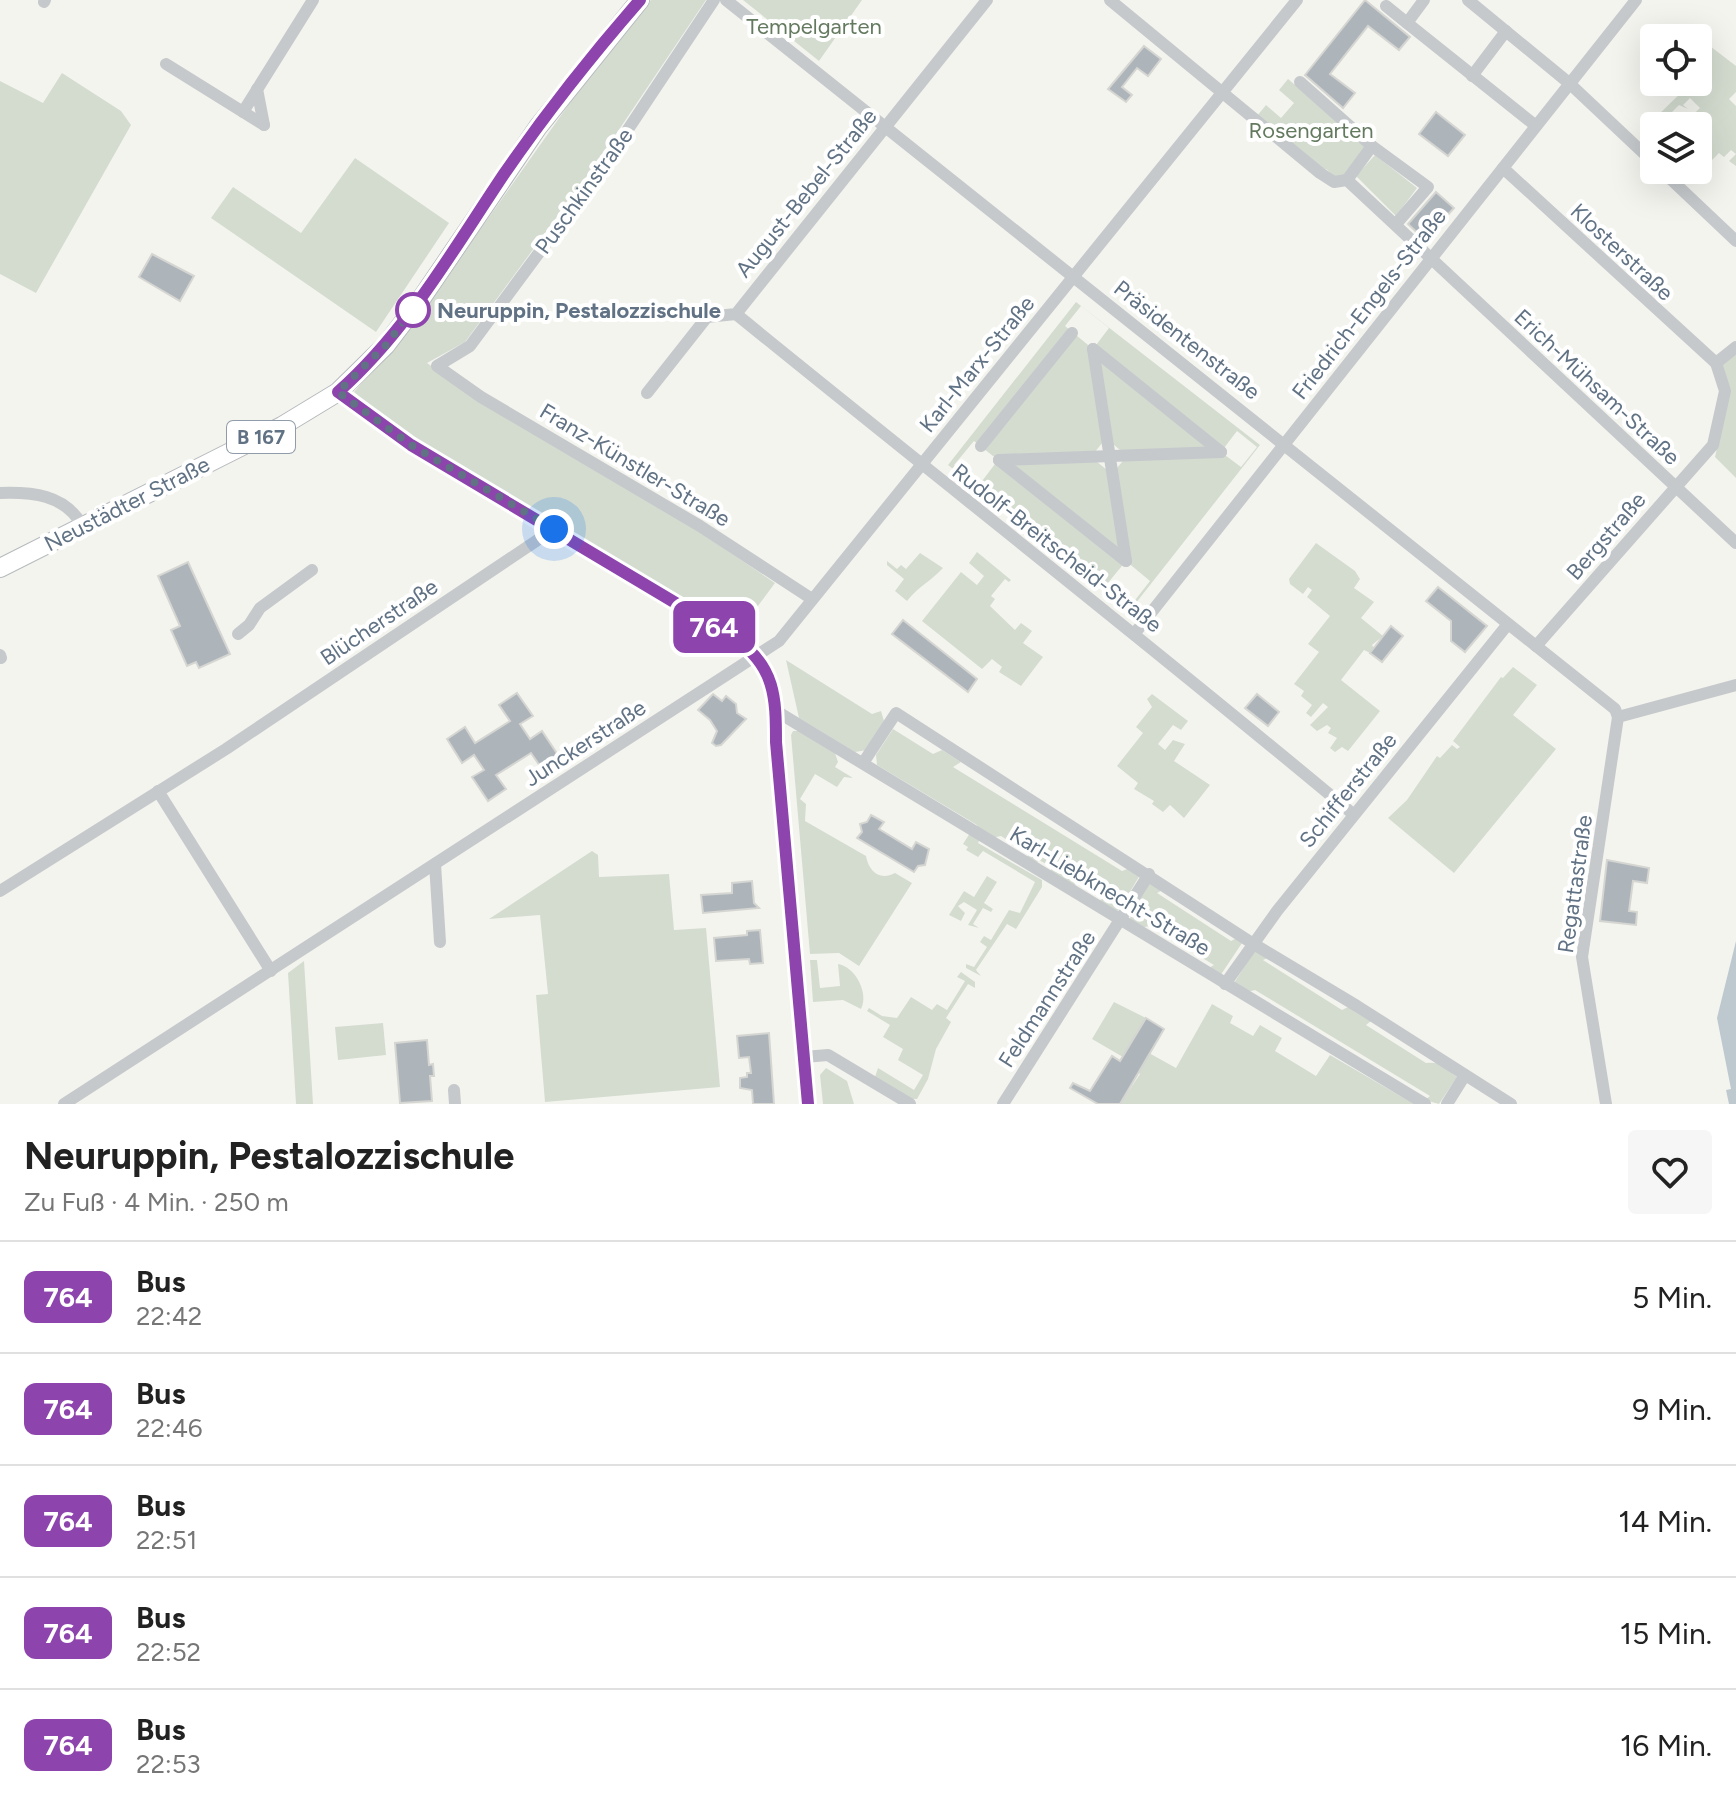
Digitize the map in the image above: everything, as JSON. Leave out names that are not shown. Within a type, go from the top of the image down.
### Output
[{"type":"main road","name":"B 167","points":[[338,392],[386,345],[421,299],[538,127],[640,0]]},
{"type":"main road","name":"Neustädter Straße","points":[[0,568],[282,426],[338,392]]},
{"type":"street","points":[[243,112],[313,0]]},
{"type":"street","name":"Puschkinstraße","points":[[437,366],[470,346],[607,161],[714,0]]},
{"type":"street","name":"Präsidentenstraße","points":[[726,0],[1285,443],[1615,709],[1618,717]]},
{"type":"street","name":"August-Bebel-Straße","points":[[736,314],[987,0]]},
{"type":"street","points":[[1110,0],[1334,182],[1347,180],[1372,146]]},
{"type":"street","name":"Karl-Marx-Straße","points":[[757,655],[779,641],[1297,0]]},
{"type":"street","points":[[1407,23],[1424,0]]},
{"type":"street","points":[[1468,0],[1569,83],[1640,150]]},
{"type":"street","name":"Friedrich-Engels-Straße","points":[[1135,633],[1636,0]]},
{"type":"street","points":[[1386,6],[1536,126]]},
{"type":"street","points":[[1472,76],[1506,31]]},
{"type":"street","points":[[166,64],[264,125],[257,89]]},
{"type":"street","points":[[1300,82],[1372,146],[1428,187],[1396,224]]},
{"type":"street","name":"Klosterstraße","points":[[1503,168],[1716,363]]},
{"type":"street","name":"Erich-Mühsam-Straße","points":[[1347,180],[1736,543]]},
{"type":"street","points":[[1676,184],[1736,241]]},
{"type":"street","points":[[647,393],[707,317],[736,314]]},
{"type":"street","name":"Rudolf-Breitscheid-Straße","points":[[736,314],[922,466],[1135,633],[1353,814]]},
{"type":"street","points":[[981,446],[1072,333]]},
{"type":"street","points":[[1716,363],[1736,347]]},
{"type":"street","points":[[1110,456],[999,460],[1126,561],[1110,456],[1093,349],[1221,452],[1125,456],[1110,456]]},
{"type":"street","name":"Bergstraße","points":[[1536,646],[1713,445],[1725,391],[1716,363]]},
{"type":"street","name":"Franz-Künstler-Straße","points":[[437,366],[481,397],[700,526],[812,599]]},
{"type":"street","points":[[338,392],[411,445],[736,639],[757,655],[769,675],[776,711],[776,742],[808,1104]]},
{"type":"street","points":[[0,493],[35,492],[46,496],[76,515],[82,525]]},
{"type":"street","name":"Blücherstraße","points":[[0,891],[226,749],[554,529]]},
{"type":"street","points":[[238,634],[249,625],[260,608],[312,570]]},
{"type":"street","name":"Schifferstraße","points":[[1225,984],[1252,943],[1353,814],[1508,624]]},
{"type":"street","name":"Junckerstraße","points":[[64,1104],[757,655]]},
{"type":"street","points":[[1618,717],[1736,685]]},
{"type":"street","name":"Karl-Liebknecht-Straße","points":[[776,711],[1425,1104]]},
{"type":"street","name":"Karl-Liebknecht-Straße","points":[[863,763],[896,713],[1252,943],[1511,1104]]},
{"type":"street","name":"Regattastraße","points":[[1606,1104],[1582,957],[1618,717]]},
{"type":"street","points":[[158,791],[271,971]]},
{"type":"street","points":[[435,864],[440,942]]},
{"type":"street","name":"Feldmannstraße","points":[[1003,1104],[1149,874]]},
{"type":"street","points":[[804,1057],[828,1055],[910,1104]]},
{"type":"street","points":[[1447,1104],[1465,1075]]},
{"type":"street","points":[[454,1090],[455,1104]]},
{"type":"green space","points":[[651,0],[706,0],[598,161],[465,342],[427,363],[479,400],[691,526],[775,583],[738,633],[405,437],[354,392],[424,309],[620,32]]},
{"type":"green space","name":"Tempelgarten","points":[[743,0],[862,0],[819,61]]},
{"type":"green space","points":[[1712,48],[1736,66],[1736,92],[1729,99],[1736,106],[1736,154],[1731,150],[1724,157],[1719,153],[1712,160],[1712,112],[1696,112],[1700,108],[1690,98],[1683,105],[1688,109],[1679,105],[1672,112],[1661,112],[1678,96],[1712,96]]},
{"type":"green space","points":[[62,73],[121,111],[131,125],[36,293],[0,274],[0,81],[43,103]]},
{"type":"green space","name":"Rosengarten","points":[[1288,79],[1369,147],[1347,176],[1335,177],[1326,169],[1324,172],[1257,116],[1266,105],[1281,118],[1294,103],[1279,90]]},
{"type":"green space","points":[[1736,154],[1736,166],[1729,161]]},
{"type":"green space","points":[[1375,155],[1417,188],[1396,216],[1356,176]]},
{"type":"green space","points":[[355,158],[449,223],[376,332],[211,218],[233,187],[301,233]]},
{"type":"green space","points":[[1076,302],[1260,445],[1132,608],[948,465]],"holes":[[[1081,306],[1109,328],[1093,349],[1065,326]],[[1237,431],[1257,447],[1241,467],[1221,452]],[[1106,438],[1127,456],[1112,474],[1091,457]],[[974,441],[998,460],[979,485],[954,465]],[[1126,561],[1150,581],[1132,604],[1107,584]]]},
{"type":"green space","points":[[1736,354],[1736,478],[1715,457],[1722,426],[1721,364]]},
{"type":"green space","points":[[1316,543],[1355,571],[1360,579],[1354,588],[1374,602],[1361,618],[1383,636],[1372,645],[1374,648],[1370,653],[1364,650],[1341,680],[1380,711],[1348,751],[1342,747],[1335,752],[1330,748],[1337,738],[1328,733],[1331,728],[1327,725],[1317,731],[1310,725],[1328,707],[1323,703],[1311,717],[1306,713],[1312,705],[1301,696],[1304,691],[1294,684],[1319,652],[1308,644],[1330,616],[1307,597],[1312,590],[1308,587],[1303,594],[1290,584],[1289,579]]},
{"type":"green space","points":[[977,552],[1011,580],[1005,579],[991,596],[995,599],[990,606],[1015,630],[1021,623],[1032,631],[1023,643],[1043,657],[1021,686],[999,672],[1002,667],[992,659],[982,669],[922,621],[961,572],[977,585],[984,576],[969,563]]},
{"type":"green space","points":[[920,553],[943,568],[907,601],[895,591],[904,579],[887,565],[887,561],[897,569],[901,565],[906,569]]},
{"type":"green space","points":[[786,660],[872,714],[881,711],[884,721],[867,750],[855,752],[799,718]]},
{"type":"green space","points":[[1513,667],[1537,685],[1513,715],[1556,749],[1454,873],[1388,818],[1407,800],[1437,756],[1440,758],[1452,745],[1457,749],[1460,747],[1453,741],[1501,677]]},
{"type":"green space","points":[[1152,694],[1188,721],[1181,730],[1173,725],[1158,744],[1165,750],[1173,740],[1185,744],[1174,761],[1210,785],[1184,818],[1170,805],[1163,812],[1152,804],[1154,801],[1134,789],[1138,783],[1117,766],[1143,733],[1136,727],[1152,707],[1147,699]]},
{"type":"green space","points":[[893,729],[933,754],[942,750],[961,762],[953,767],[1122,871],[1130,868],[1140,875],[1119,910],[1115,912],[1098,901],[1105,898],[1079,882],[1073,886],[1050,872],[1052,867],[1039,860],[1035,864],[1025,858],[1030,854],[1001,836],[991,838],[980,832],[977,825],[877,765],[876,755]]},
{"type":"green space","points":[[793,731],[799,731],[835,753],[838,762],[835,767],[853,778],[844,777],[837,787],[815,774],[800,799],[806,804],[805,821],[866,856],[876,874],[885,876],[895,873],[912,883],[859,966],[839,953],[810,954]]},
{"type":"green space","points":[[970,833],[980,839],[978,843],[1042,880],[1042,887],[1016,929],[1007,924],[976,970],[981,976],[966,968],[966,964],[974,967],[987,947],[980,942],[984,936],[991,940],[1009,910],[1020,913],[1035,882],[983,851],[978,857],[966,850],[968,847],[963,844]]},
{"type":"green space","points":[[592,851],[598,855],[599,877],[669,874],[674,930],[706,928],[720,1087],[545,1102],[536,995],[548,994],[540,915],[489,919]]},
{"type":"green space","points":[[987,876],[997,882],[984,903],[993,909],[991,912],[983,908],[973,924],[979,928],[968,925],[977,910],[964,902],[958,906],[965,913],[961,921],[949,915],[964,891],[974,897]]},
{"type":"green space","points":[[1150,881],[1164,889],[1157,893],[1231,941],[1239,937],[1242,943],[1220,976],[1207,969],[1214,965],[1150,926],[1139,928],[1131,922],[1130,915]]},
{"type":"green space","points":[[1255,950],[1270,957],[1263,960],[1342,1010],[1350,1006],[1371,1021],[1366,1025],[1426,1063],[1440,1064],[1457,1077],[1439,1104],[1425,1100],[1430,1096],[1255,990],[1247,992],[1234,983]]},
{"type":"green space","points":[[810,960],[817,960],[820,988],[840,986],[838,964],[850,970],[862,989],[861,1009],[843,1000],[813,1002]]},
{"type":"green space","points":[[304,961],[313,1104],[296,1104],[288,973]]},
{"type":"green space","points":[[961,972],[975,982],[975,988],[968,984],[946,1018],[951,1022],[936,1049],[928,1079],[917,1099],[911,1099],[875,1077],[878,1068],[914,1090],[923,1075],[898,1060],[903,1049],[883,1037],[890,1025],[867,1011],[869,1008],[882,1016],[897,1018],[911,997],[932,1010],[937,1004],[947,1010],[965,981],[957,977]]},
{"type":"green space","points":[[1114,1002],[1146,1018],[1123,1057],[1092,1039]]},
{"type":"green space","points":[[1212,1004],[1233,1016],[1230,1023],[1253,1036],[1260,1025],[1282,1038],[1275,1051],[1316,1076],[1330,1055],[1414,1104],[1120,1104],[1140,1074],[1138,1072],[1149,1053],[1176,1068]]},
{"type":"green space","points":[[383,1023],[386,1055],[338,1060],[335,1027]]},
{"type":"green space","points":[[826,1068],[847,1081],[854,1104],[823,1104],[820,1075]]},
{"type":"shaded area","points":[[1736,941],[1736,1104],[1729,1104],[1726,1090],[1731,1089],[1717,1018]]},
{"type":"building","points":[[1365,0],[1410,37],[1399,50],[1368,26],[1330,74],[1355,93],[1343,108],[1305,75]]},
{"type":"building","points":[[1144,46],[1161,59],[1148,76],[1137,68],[1122,87],[1132,95],[1126,102],[1108,89]]},
{"type":"building","points":[[1436,112],[1465,135],[1448,156],[1419,134]]},
{"type":"building","points":[[1436,192],[1454,208],[1425,240],[1408,224]]},
{"type":"building","points":[[152,254],[194,276],[180,301],[139,277]]},
{"type":"building","points":[[188,562],[230,654],[199,668],[196,662],[187,666],[171,630],[180,626],[158,576]]},
{"type":"building","points":[[1438,587],[1487,626],[1465,652],[1451,641],[1451,621],[1426,601]]},
{"type":"building","points":[[903,620],[977,679],[968,692],[892,634]]},
{"type":"building","points":[[1391,626],[1403,636],[1382,662],[1370,653]]},
{"type":"building","points":[[517,693],[533,716],[520,724],[530,739],[542,731],[558,755],[540,766],[531,753],[496,775],[506,789],[488,801],[472,777],[484,770],[474,755],[462,763],[447,739],[465,727],[475,743],[510,721],[499,705]]},
{"type":"building","points":[[713,694],[722,701],[726,696],[736,704],[737,713],[746,719],[721,745],[716,746],[712,743],[717,731],[698,710]]},
{"type":"building","points":[[1257,694],[1279,712],[1268,726],[1245,708]]},
{"type":"building","points":[[871,815],[884,822],[879,829],[912,849],[916,842],[929,849],[925,865],[918,866],[914,872],[857,838],[862,832],[860,824],[867,822]]},
{"type":"building","points":[[1607,860],[1649,868],[1647,883],[1633,881],[1629,911],[1637,912],[1636,925],[1600,921]]},
{"type":"building","points":[[752,881],[754,903],[759,908],[703,913],[701,895],[732,893],[732,883]]},
{"type":"building","points":[[760,930],[763,963],[750,964],[749,959],[716,961],[714,938],[747,935],[747,931]]},
{"type":"building","points":[[1146,1018],[1164,1029],[1120,1104],[1098,1104],[1070,1088],[1073,1083],[1090,1091],[1112,1056],[1120,1061]]},
{"type":"building","points":[[769,1033],[774,1104],[753,1104],[752,1090],[740,1088],[740,1078],[751,1073],[749,1057],[739,1058],[737,1036]]},
{"type":"building","points":[[427,1040],[429,1065],[433,1064],[434,1076],[430,1076],[432,1101],[400,1103],[395,1043]]},
{"type":"bus line","name":"764","points":[[640,0],[538,127],[421,299],[386,345],[338,392],[411,445],[736,639],[757,655],[769,675],[776,711],[776,742],[808,1104]]},
{"type":"place","name":"Neuruppin, Pestalozzischule","points":[[413,310]]},
{"type":"route","points":[[413,310],[421,299],[386,345],[338,392],[411,445],[554,529]]}]
